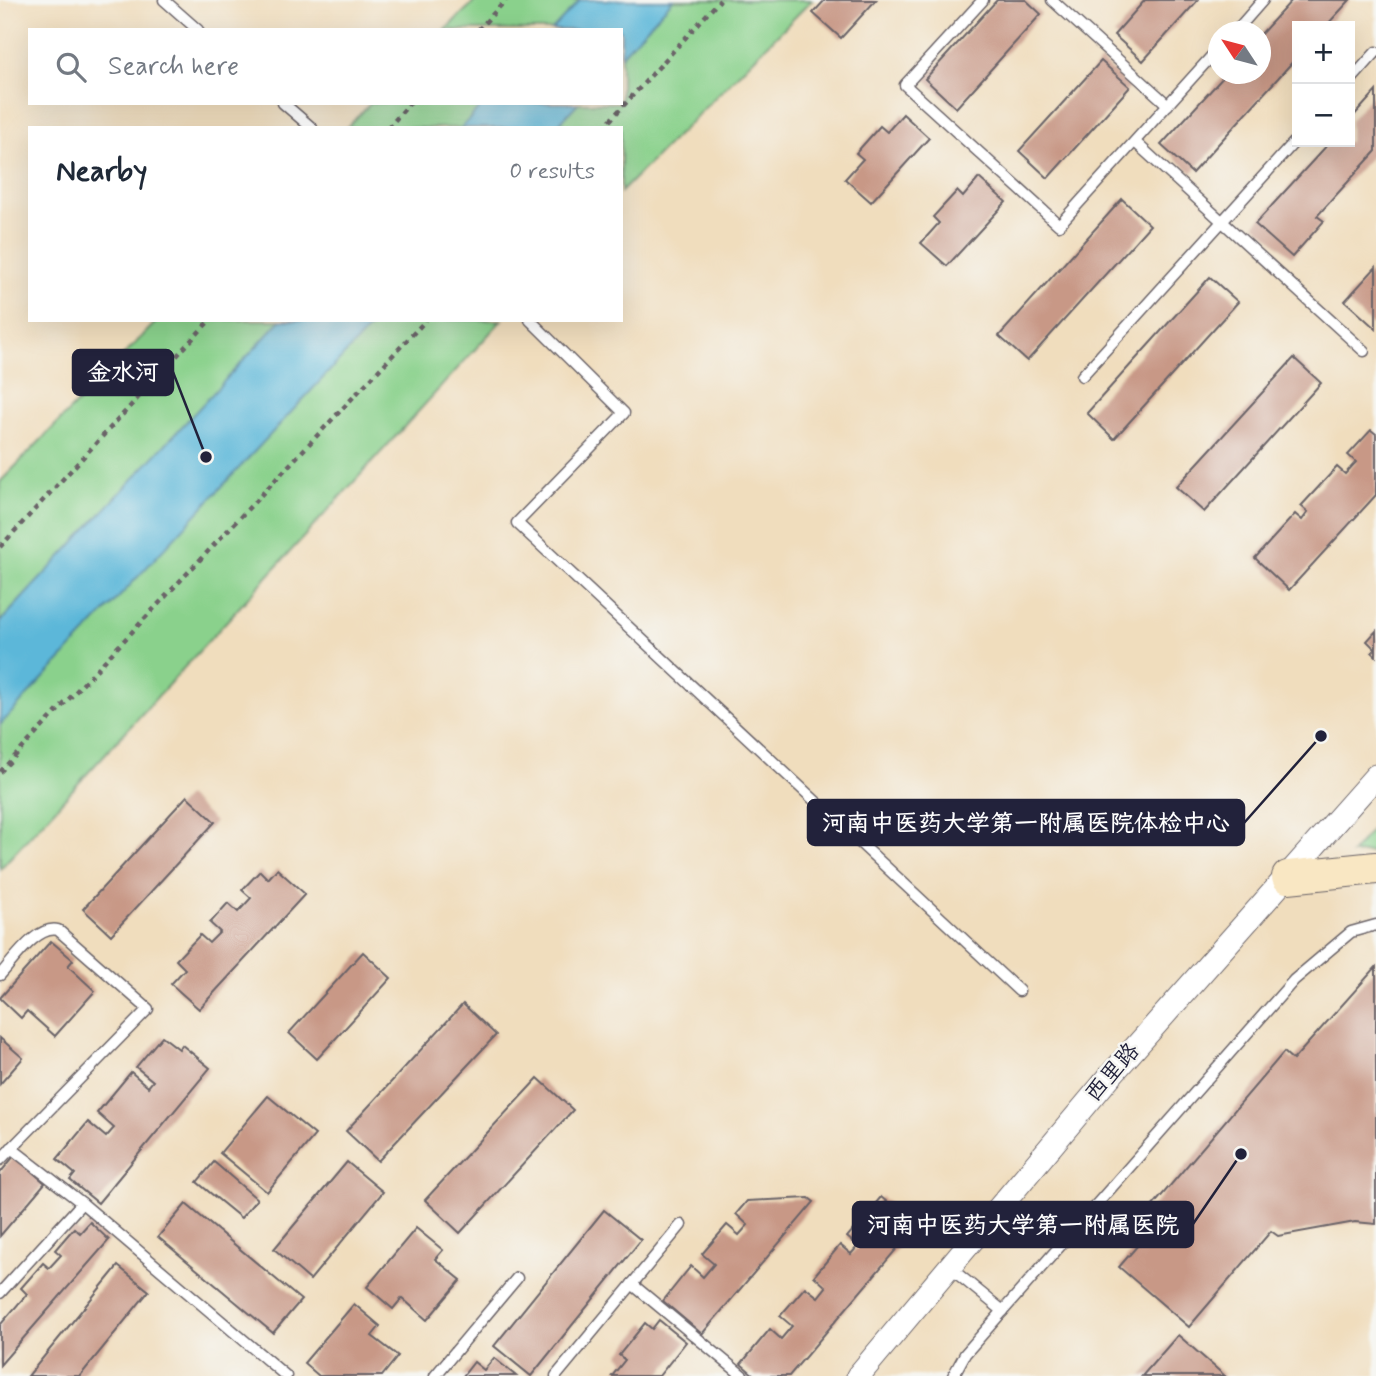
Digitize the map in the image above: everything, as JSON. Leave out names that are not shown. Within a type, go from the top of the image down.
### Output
[{"type":"street","name":"西里路","points":[[858,1376],[1110,1076],[1376,776]]},
{"type":"street","points":[[1288,877],[1376,868]]},
{"type":"lane","points":[[164,0],[196,28]]},
{"type":"lane","points":[[983,0],[905,85],[1059,225],[1208,61]]},
{"type":"lane","points":[[1052,0],[1168,105]]},
{"type":"lane","points":[[1245,21],[1263,0]]},
{"type":"lane","points":[[1355,75],[1376,52]]},
{"type":"lane","points":[[285,105],[310,126]]},
{"type":"lane","points":[[1135,142],[1364,351]]},
{"type":"lane","points":[[1082,376],[1292,145]]},
{"type":"lane","points":[[532,322],[624,413],[517,523],[1018,991]]},
{"type":"lane","points":[[953,1376],[965,1354],[1294,980],[1351,932],[1376,925]]},
{"type":"lane","points":[[0,975],[39,933],[50,928],[58,930],[148,1009],[0,1160]]},
{"type":"lane","points":[[11,1148],[82,1203],[286,1376]]},
{"type":"lane","points":[[0,1293],[82,1203]]},
{"type":"lane","points":[[556,1376],[681,1225]]},
{"type":"lane","points":[[949,1266],[1003,1311]]},
{"type":"lane","points":[[435,1376],[517,1278]]},
{"type":"lane","points":[[632,1284],[743,1376]]},
{"type":"path","points":[[480,28],[506,0]]},
{"type":"path","points":[[605,126],[720,0]]},
{"type":"path","points":[[390,126],[408,105]]},
{"type":"path","points":[[0,547],[208,322]]},
{"type":"path","points":[[0,772],[424,322]]},
{"type":"green space","points":[[476,0],[812,0],[623,190],[623,126],[348,126],[369,105],[623,105],[623,28],[447,28]]},
{"type":"green space","points":[[156,322],[500,322],[0,869],[0,482]]},
{"type":"green space","points":[[1376,824],[1376,852],[1351,854]]},
{"type":"water","points":[[580,0],[673,0],[623,54],[623,28],[554,28]]},
{"type":"water","points":[[482,105],[576,105],[557,126],[463,126]]},
{"type":"water","points":[[279,322],[375,322],[0,725],[0,622]]},
{"type":"building","points":[[825,0],[876,0],[841,38],[813,13]]},
{"type":"building","points":[[997,0],[1026,0],[1041,14],[956,108],[925,79]]},
{"type":"building","points":[[1145,0],[1198,0],[1143,61],[1114,35]]},
{"type":"building","points":[[1292,0],[1350,0],[1331,21],[1292,21],[1292,63],[1192,173],[1161,145],[1217,84],[1271,84],[1271,23]]},
{"type":"building","points":[[1101,61],[1130,87],[1048,178],[1019,151]]},
{"type":"building","points":[[1376,91],[1376,151],[1317,216],[1324,221],[1292,257],[1255,224],[1325,147],[1355,147],[1355,114]]},
{"type":"building","points":[[903,114],[929,138],[871,202],[845,179],[863,159],[856,153],[880,126],[887,132]]},
{"type":"building","points":[[979,178],[1006,202],[947,266],[921,243],[939,223],[933,217],[957,191],[963,197]]},
{"type":"building","points":[[1122,199],[1150,225],[1027,361],[999,336]]},
{"type":"building","points":[[1376,267],[1376,329],[1345,301]]},
{"type":"building","points":[[1210,277],[1238,302],[1114,439],[1087,413]]},
{"type":"building","points":[[1294,358],[1321,383],[1204,512],[1176,487]]},
{"type":"building","points":[[1371,430],[1376,434],[1376,495],[1289,590],[1255,558],[1295,514],[1302,520],[1308,512],[1301,506],[1337,467],[1345,474],[1356,462],[1348,455]]},
{"type":"building","points":[[1376,631],[1376,656],[1372,652],[1375,649],[1367,641]]},
{"type":"building","points":[[187,796],[215,822],[111,935],[83,909]]},
{"type":"building","points":[[277,869],[305,894],[199,1009],[171,984],[185,969],[176,960],[200,935],[209,943],[220,932],[210,923],[228,903],[238,912],[251,898],[242,890],[260,871],[268,879]]},
{"type":"building","points":[[51,941],[73,960],[68,966],[95,991],[55,1036],[27,1011],[21,1018],[0,998]]},
{"type":"building","points":[[363,952],[391,978],[317,1059],[289,1033]]},
{"type":"building","points":[[1376,967],[1376,1224],[1355,1222],[1278,1236],[1271,1231],[1189,1327],[1119,1267],[1151,1230],[1146,1220],[1151,1208],[1284,1052],[1293,1060]]},
{"type":"building","points":[[463,1004],[496,1035],[378,1161],[346,1131]]},
{"type":"building","points":[[162,1036],[179,1049],[182,1045],[210,1068],[98,1203],[70,1180],[75,1174],[57,1159],[88,1122],[106,1137],[114,1128],[97,1113],[131,1072],[148,1087],[153,1081],[136,1067]]},
{"type":"building","points":[[0,1038],[23,1058],[0,1084]]},
{"type":"building","points":[[538,1078],[573,1110],[460,1233],[425,1200]]},
{"type":"building","points":[[268,1096],[315,1135],[267,1192],[220,1153]]},
{"type":"building","points":[[14,1156],[45,1183],[0,1236],[0,1173]]},
{"type":"building","points":[[214,1162],[257,1199],[241,1218],[197,1182]]},
{"type":"building","points":[[347,1162],[383,1192],[310,1280],[274,1249]]},
{"type":"building","points":[[881,1197],[916,1226],[789,1376],[755,1376],[741,1364],[770,1329],[781,1339],[792,1326],[780,1316],[805,1287],[818,1297],[826,1287],[814,1276],[840,1245],[851,1254],[858,1246],[847,1237]]},
{"type":"building","points":[[809,1198],[814,1202],[702,1334],[663,1301],[691,1266],[703,1277],[714,1264],[702,1254],[727,1225],[739,1235],[748,1225],[736,1214],[747,1201]]},
{"type":"building","points":[[186,1204],[301,1300],[273,1333],[158,1237]]},
{"type":"building","points":[[604,1210],[641,1240],[531,1376],[494,1346]]},
{"type":"building","points":[[90,1222],[109,1240],[0,1365],[0,1325],[27,1294],[21,1288],[43,1263],[49,1268],[61,1255],[55,1250],[74,1228],[80,1233]]},
{"type":"building","points":[[416,1228],[443,1250],[435,1259],[461,1280],[427,1320],[402,1298],[393,1309],[367,1287]]},
{"type":"building","points":[[118,1266],[149,1291],[80,1376],[28,1376]]},
{"type":"building","points":[[354,1304],[380,1326],[372,1336],[398,1356],[382,1376],[319,1376],[304,1363]]},
{"type":"building","points":[[659,1320],[686,1342],[659,1376],[612,1376],[625,1360],[619,1355],[645,1323],[652,1329]]},
{"type":"building","points":[[1178,1335],[1225,1376],[1142,1376]]},
{"type":"building","points":[[494,1358],[516,1376],[463,1376],[474,1362],[484,1370]]},
{"type":"place","name":"金水河","points":[[206,457]]},
{"type":"place","name":"河南中医药大学第一附属医院体检中心","points":[[1321,736]]},
{"type":"place","name":"河南中医药大学第一附属医院","points":[[1241,1154]]}]
